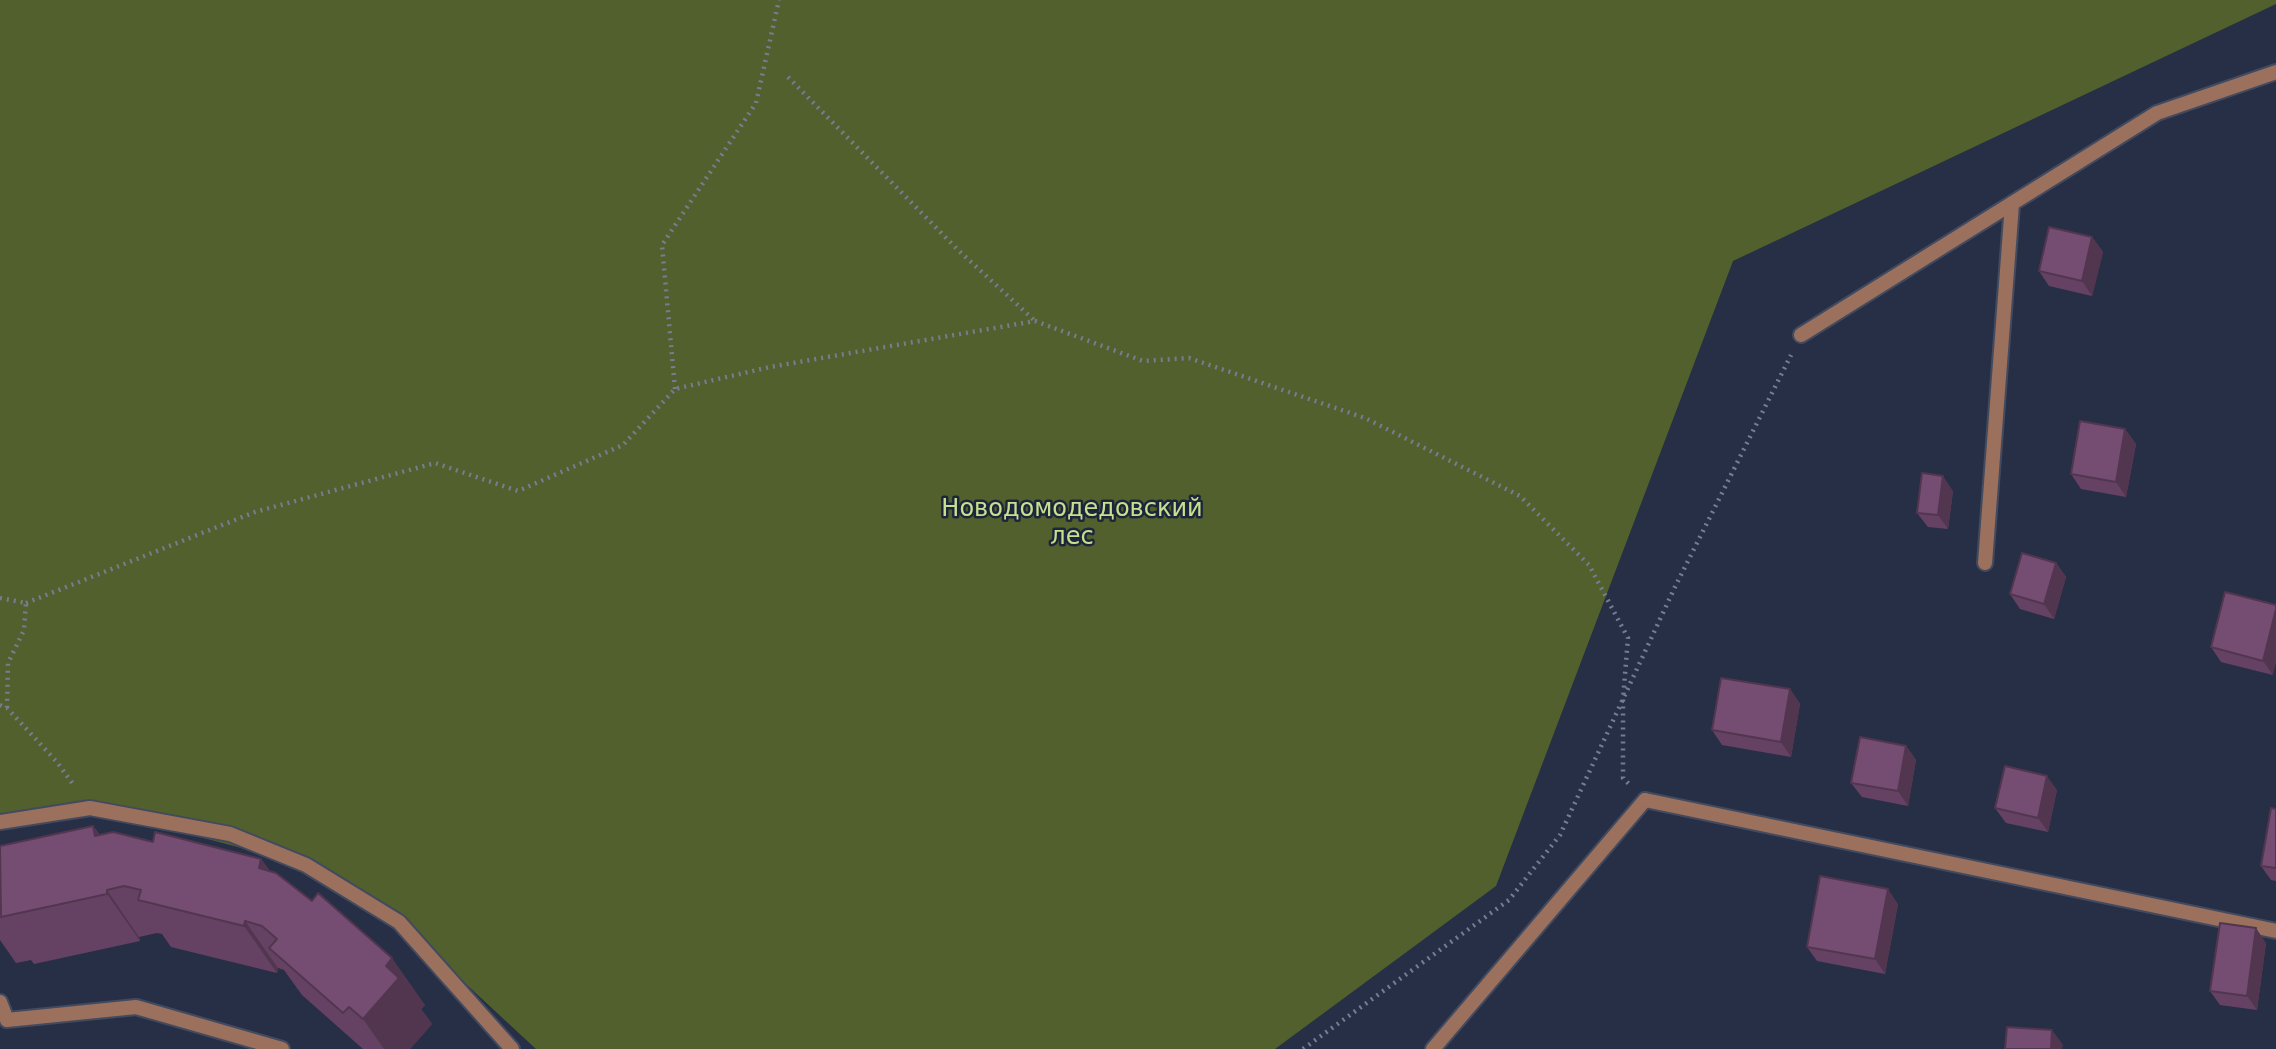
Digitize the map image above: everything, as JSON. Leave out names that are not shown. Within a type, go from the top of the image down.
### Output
[{"type":"street","points":[[1801,335],[2157,113],[2276,72]]},
{"type":"street","points":[[1984,563],[2012,204]]},
{"type":"street","points":[[1433,1049],[1645,800],[2276,931]]},
{"type":"street","points":[[0,822],[90,808],[230,834],[306,865],[398,922],[512,1049]]},
{"type":"street","points":[[0,1002],[4,1024],[136,1007],[282,1049]]},
{"type":"path","points":[[675,389],[662,245],[757,103],[779,0]]},
{"type":"path","points":[[788,77],[957,249],[1035,321],[1143,361],[1189,358],[1365,418],[1520,496],[1589,565],[1628,638],[1623,699],[1623,778],[1645,800]]},
{"type":"path","points":[[0,598],[26,603],[255,512],[435,463],[518,491],[623,446],[675,389],[770,367],[1035,321]]},
{"type":"path","points":[[1303,1049],[1509,900],[1560,835],[1680,577],[1801,335]]},
{"type":"path","points":[[7,708],[8,663],[24,630],[26,603]]},
{"type":"path","points":[[0,705],[7,708],[57,762],[90,808]]},
{"type":"green space","name":"Новодомодедовский лес","points":[[0,0],[2276,0],[2276,4],[1733,261],[1496,886],[1275,1049],[536,1049],[399,922],[306,865],[90,808],[0,822]]},
{"type":"building","points":[[2049,227],[2092,237],[2082,281],[2039,271]]},
{"type":"building","points":[[2080,421],[2125,429],[2116,482],[2071,474]]},
{"type":"building","points":[[1922,473],[1943,476],[1938,515],[1917,513]]},
{"type":"building","points":[[2022,553],[2056,563],[2044,604],[2010,594]]},
{"type":"building","points":[[2225,592],[2276,605],[2263,661],[2211,647]]},
{"type":"building","points":[[1721,678],[1790,689],[1781,742],[1712,730]]},
{"type":"building","points":[[1860,737],[1906,746],[1898,791],[1851,783]]},
{"type":"building","points":[[2005,766],[2047,776],[2038,818],[1995,808]]},
{"type":"building","points":[[2271,808],[2276,809],[2276,868],[2261,866]]},
{"type":"building","points":[[93,826],[95,836],[113,832],[153,842],[155,832],[261,859],[259,868],[276,873],[312,901],[318,893],[392,958],[386,966],[399,978],[363,1019],[349,1007],[343,1013],[269,948],[277,939],[262,926],[245,921],[244,926],[138,900],[141,890],[124,886],[107,890],[107,894],[1,917],[0,846]]},
{"type":"building","points":[[1820,876],[1888,889],[1875,959],[1807,947]]},
{"type":"building","points":[[2220,923],[2256,928],[2247,996],[2210,991]]},
{"type":"building","points":[[2007,1027],[2052,1030],[2051,1049],[2005,1049]]}]
